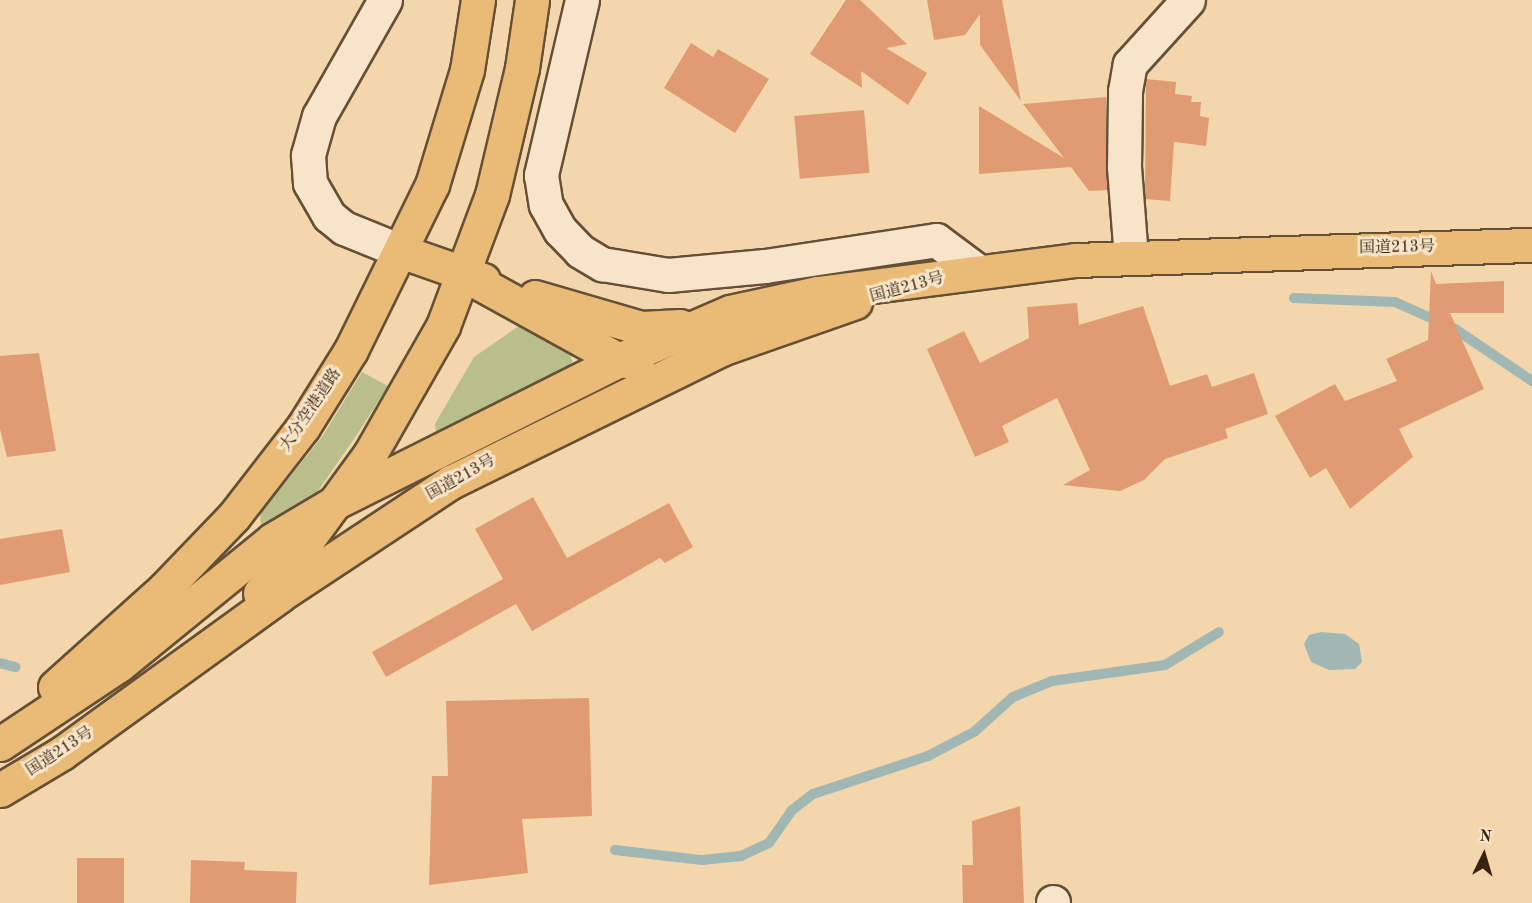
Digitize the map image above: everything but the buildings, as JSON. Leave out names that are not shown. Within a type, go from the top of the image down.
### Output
[{"type":"highway","name":"大分空港道路","points":[[0,729],[117,633],[234,516],[303,427],[356,341],[402,252],[452,126],[467,70],[478,0]]},
{"type":"highway","points":[[184,664],[283,569],[334,503],[413,385],[463,274],[508,129],[532,0]]},
{"type":"highway","name":"国道213号","points":[[0,744],[119,665],[248,556],[334,503],[693,325],[771,302],[975,269],[1131,258],[1532,245]]},
{"type":"highway","points":[[402,252],[609,321],[640,328],[693,325]]},
{"type":"highway","name":"国道213号","points":[[0,790],[71,747],[184,664],[452,482],[601,404],[721,349],[793,324],[975,269]]},
{"type":"highway","points":[[463,274],[619,360],[648,363],[718,332],[793,324]]},
{"type":"street","points":[[384,0],[319,116],[308,155],[310,183],[329,216],[344,228],[402,252]]},
{"type":"street","points":[[582,0],[541,175],[546,205],[560,230],[580,251],[602,264],[669,275],[765,266],[936,240],[975,269]]},
{"type":"street","points":[[1131,258],[1124,167],[1125,91],[1130,64],[1188,0]]},
{"type":"green space","points":[[519,326],[569,350],[574,368],[436,432],[435,424],[474,357]]},
{"type":"green space","points":[[362,372],[388,386],[358,433],[311,501],[261,525],[260,514],[322,437]]},
{"type":"water","points":[[1321,632],[1345,634],[1359,644],[1362,662],[1355,669],[1329,670],[1311,662],[1304,644],[1309,635]]},
{"type":"waterway","points":[[1294,298],[1395,302],[1455,329],[1532,381]]},
{"type":"waterway","points":[[615,850],[702,860],[741,856],[769,843],[791,811],[813,794],[928,756],[974,732],[1013,697],[1052,681],[1165,665],[1219,632]]},
{"type":"waterway","points":[[0,663],[15,667]]}]
